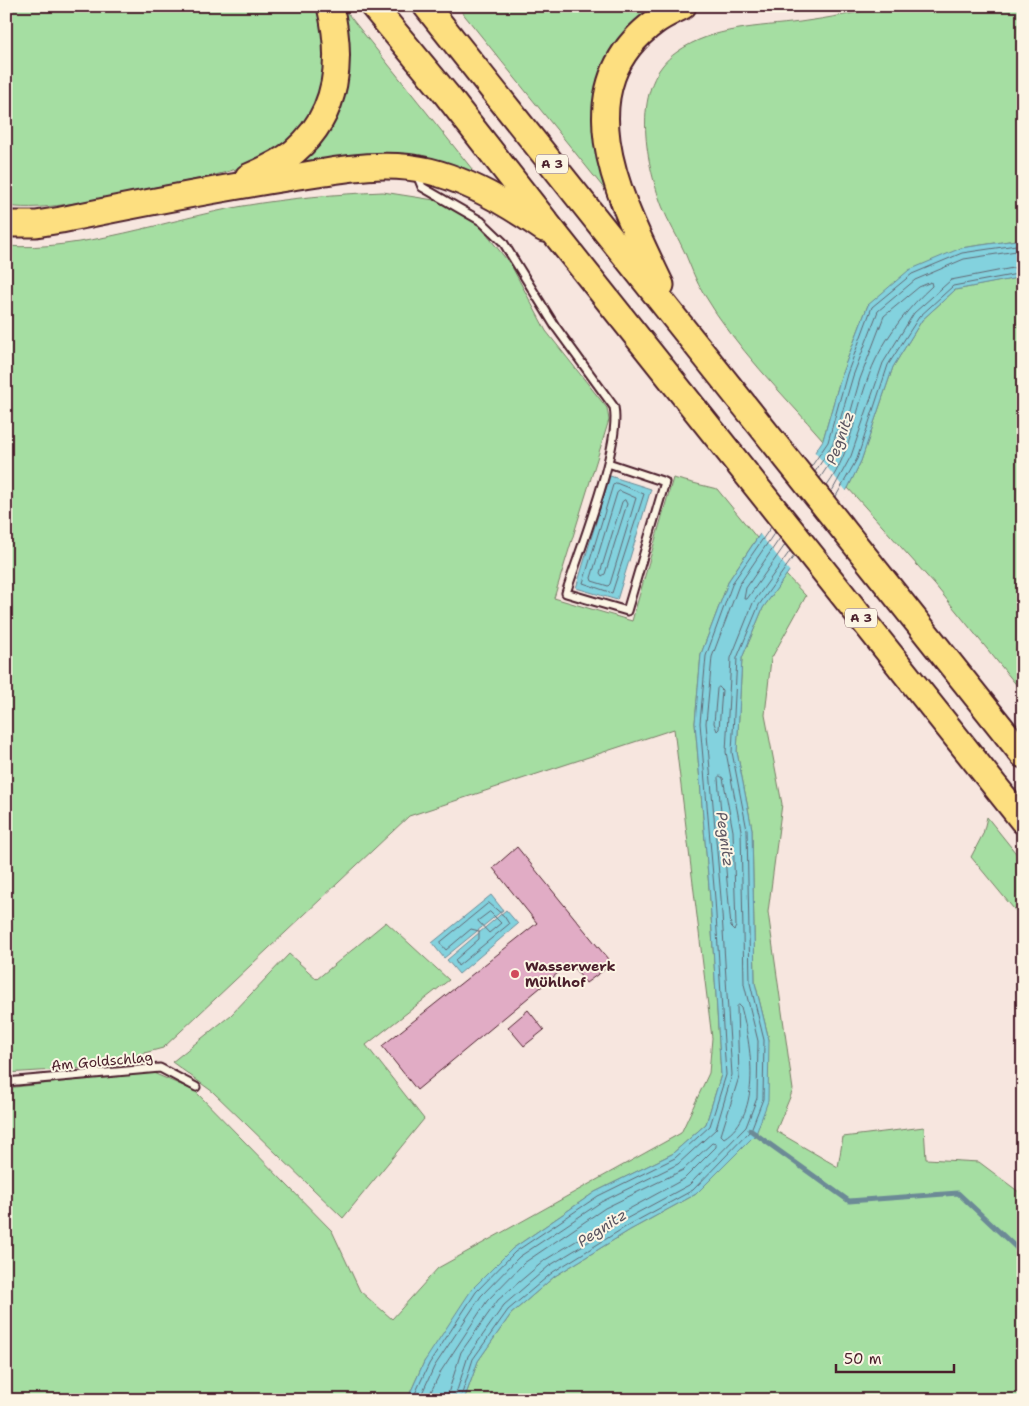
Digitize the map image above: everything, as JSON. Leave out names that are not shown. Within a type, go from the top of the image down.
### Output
[{"type":"highway","points":[[226,188],[265,169],[295,151],[316,127],[329,105],[336,82],[338,59],[335,28],[330,6]]},
{"type":"highway","name":"A 3","points":[[373,6],[446,94],[1023,821]]},
{"type":"highway","name":"A 3","points":[[426,6],[748,408],[1023,756]]},
{"type":"highway","points":[[678,321],[621,194],[610,162],[605,130],[606,103],[613,75],[631,43],[656,20],[683,6]]},
{"type":"highway","points":[[6,224],[53,221],[226,188],[364,167],[414,168],[430,171],[465,184],[527,217],[560,240]]},
{"type":"lane","points":[[414,168],[422,187],[481,221],[503,242],[555,326],[614,407],[616,417],[608,463],[566,593],[627,611],[665,482],[608,463]]},
{"type":"lane","name":"Am Goldschlag","points":[[6,1082],[160,1068],[196,1087]]},
{"type":"green space","points":[[6,6],[316,6],[321,21],[327,62],[326,80],[310,116],[299,131],[285,145],[247,165],[204,178],[74,203],[39,207],[6,206]]},
{"type":"green space","points":[[457,6],[497,6],[548,11],[600,6],[659,6],[595,121],[596,150],[606,191]]},
{"type":"green space","points":[[886,6],[1023,6],[1023,239],[961,248],[868,305],[842,373],[823,440],[745,352],[730,333],[698,284],[664,212],[656,188],[647,146],[647,103],[652,83],[662,66],[677,52],[705,37],[752,27],[822,19]]},
{"type":"green space","points":[[344,9],[472,169],[470,173],[290,167],[326,132],[342,104],[346,89],[349,57]]},
{"type":"green space","points":[[383,192],[447,202],[479,225],[511,265],[546,331],[607,408],[609,420],[554,598],[632,621],[673,478],[717,489],[757,538],[729,580],[701,654],[695,723],[710,899],[721,1075],[706,1124],[672,1154],[595,1192],[512,1249],[424,1362],[407,1400],[6,1400],[6,1088],[151,1072],[195,1091],[332,1231],[360,1291],[392,1319],[438,1268],[681,1133],[709,1073],[712,1038],[674,729],[409,816],[163,1048],[88,1068],[6,1073],[6,246],[34,247],[64,244],[124,233],[243,206],[313,197]]},
{"type":"green space","points":[[1023,278],[1023,693],[935,585],[848,488],[861,461],[893,367],[922,320],[955,290]]},
{"type":"green space","points":[[786,575],[806,596],[771,659],[765,715],[782,804],[768,912],[793,1090],[776,1131],[838,1167],[843,1137],[924,1127],[926,1159],[979,1162],[1023,1195],[1023,1400],[464,1400],[478,1361],[511,1314],[555,1276],[630,1230],[696,1194],[769,1040],[755,983],[752,829],[737,752],[742,658],[763,608]]},
{"type":"green space","points":[[987,817],[1023,862],[1023,920],[971,857],[983,834]]},
{"type":"green space","points":[[386,922],[449,980],[366,1045],[424,1119],[343,1218],[213,1092],[172,1062],[231,1015],[289,954],[317,979]]},
{"type":"water","name":"Pegnitz","points":[[1023,239],[1023,277],[955,290],[922,320],[893,367],[861,461],[848,488],[763,608],[742,658],[737,752],[752,829],[755,983],[769,1040],[768,1101],[756,1134],[696,1194],[630,1230],[555,1276],[511,1314],[478,1361],[464,1400],[407,1400],[424,1362],[472,1289],[512,1249],[595,1192],[672,1154],[706,1124],[721,1075],[710,899],[695,723],[701,654],[729,580],[823,440],[842,373],[868,305],[909,270],[961,248]]},
{"type":"water","points":[[610,476],[651,489],[617,600],[576,588]]},
{"type":"water","points":[[491,895],[503,910],[444,958],[432,943]]},
{"type":"water","points":[[506,910],[518,924],[459,974],[447,960]]},
{"type":"pier","points":[[813,450],[848,493],[791,573],[758,532]]},
{"type":"building","name":"Wasserwerk Mühlhof","points":[[517,847],[612,964],[586,983],[570,963],[417,1090],[382,1046],[537,923],[493,868]]},
{"type":"building","points":[[528,1010],[544,1030],[524,1046],[508,1027]]},
{"type":"waterway","points":[[750,1130],[849,1201],[958,1193],[1023,1254]]},
{"type":"place","name":"Wasserwerk Mühlhof","points":[[515,974]]}]
